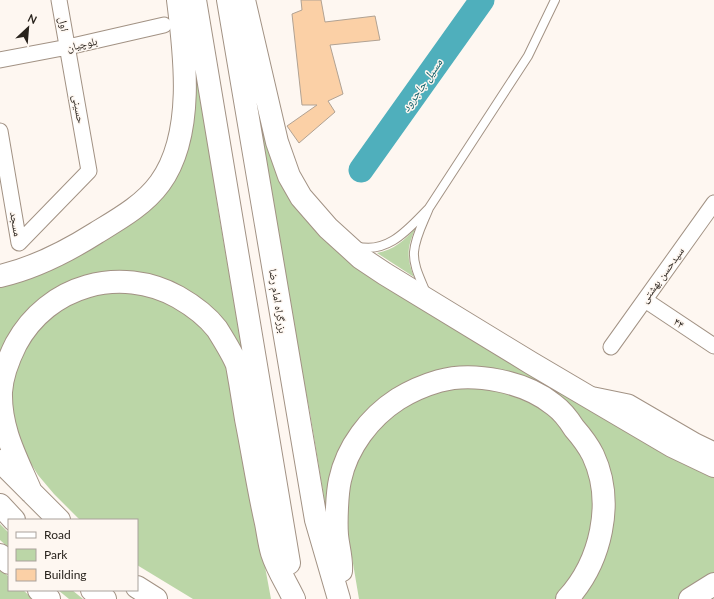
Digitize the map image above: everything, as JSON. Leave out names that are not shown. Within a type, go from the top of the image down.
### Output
[{"type":"highway","points":[[0,276],[29,268],[63,253],[133,210],[149,196],[160,182],[169,166],[177,146],[183,120],[185,71],[184,42],[178,0]]},
{"type":"highway","points":[[195,0],[295,599]]},
{"type":"highway","name":"بزرگراه امام رضا","points":[[228,0],[316,520],[338,598]]},
{"type":"highway","points":[[244,0],[278,142],[289,176],[301,197],[344,243],[361,258],[588,397],[672,446],[714,466]]},
{"type":"highway","points":[[31,492],[8,437],[2,416],[1,390],[12,351],[22,334],[35,317],[53,301],[82,287],[117,281],[151,285],[168,292],[189,304],[204,316],[217,329],[237,365],[260,496],[272,554],[295,599]]},
{"type":"highway","points":[[338,598],[342,563],[337,534],[339,481],[347,459],[357,440],[369,423],[386,407],[419,388],[440,380],[462,377],[499,381],[535,393],[555,405],[584,439],[593,456],[602,491],[604,512],[601,531],[596,552],[589,568],[576,590],[568,599]]},
{"type":"highway","points":[[0,462],[58,519]]},
{"type":"highway","points":[[0,505],[13,519]]},
{"type":"highway","points":[[0,554],[8,562]]},
{"type":"highway","points":[[690,599],[714,584]]},
{"type":"highway","points":[[138,588],[156,599]]},
{"type":"highway","points":[[40,591],[49,599]]},
{"type":"highway","points":[[93,591],[105,599]]},
{"type":"main road","points":[[588,397],[628,405],[695,444],[714,453]]},
{"type":"street","name":"اول","points":[[59,0],[68,48]]},
{"type":"street","name":"بلوچیان","points":[[0,60],[68,48],[164,25]]},
{"type":"street","name":"حسینی","points":[[68,48],[89,171]]},
{"type":"street","name":"مسجد","points":[[0,131],[19,243],[89,171]]},
{"type":"street","name":"سیدحسن بهشتی","points":[[611,347],[712,212]]},
{"type":"street","name":"۴۴","points":[[645,300],[714,346]]},
{"type":"lane","points":[[344,243],[372,249],[392,242],[399,238],[429,208],[528,56],[555,0]]},
{"type":"lane","points":[[429,208],[414,252],[416,267],[430,301]]},
{"type":"green space","points":[[242,25],[305,214],[714,473],[714,578],[679,599],[576,599],[598,565],[598,453],[503,374],[375,409],[329,528]]},
{"type":"green space","points":[[193,43],[218,209],[258,443],[208,311],[89,280],[0,360],[0,284],[156,200]]},
{"type":"green space","points":[[416,227],[409,246],[409,258],[414,277],[377,253],[389,250],[399,244]]},
{"type":"green space","points":[[116,288],[156,294],[206,326],[227,362],[271,599],[193,599],[138,566],[138,519],[79,519],[54,494],[38,475],[20,446],[9,407],[18,350],[61,305]]},
{"type":"green space","points":[[474,384],[537,403],[574,436],[595,482],[593,537],[558,599],[359,599],[345,516],[351,470],[368,434],[416,397]]},
{"type":"green space","points":[[0,524],[8,532],[8,547],[0,540]]},
{"type":"green space","points":[[0,569],[8,576],[8,591],[24,591],[33,599],[0,599]]},
{"type":"green space","points":[[59,591],[73,591],[83,599],[69,599]]},
{"type":"building","points":[[301,0],[321,0],[325,22],[375,16],[380,40],[330,45],[343,94],[328,101],[335,112],[299,143],[287,126],[317,105],[302,105],[292,14],[302,10]]},
{"type":"waterway","name":"مسیل جاجرود","points":[[361,170],[482,0]]}]
